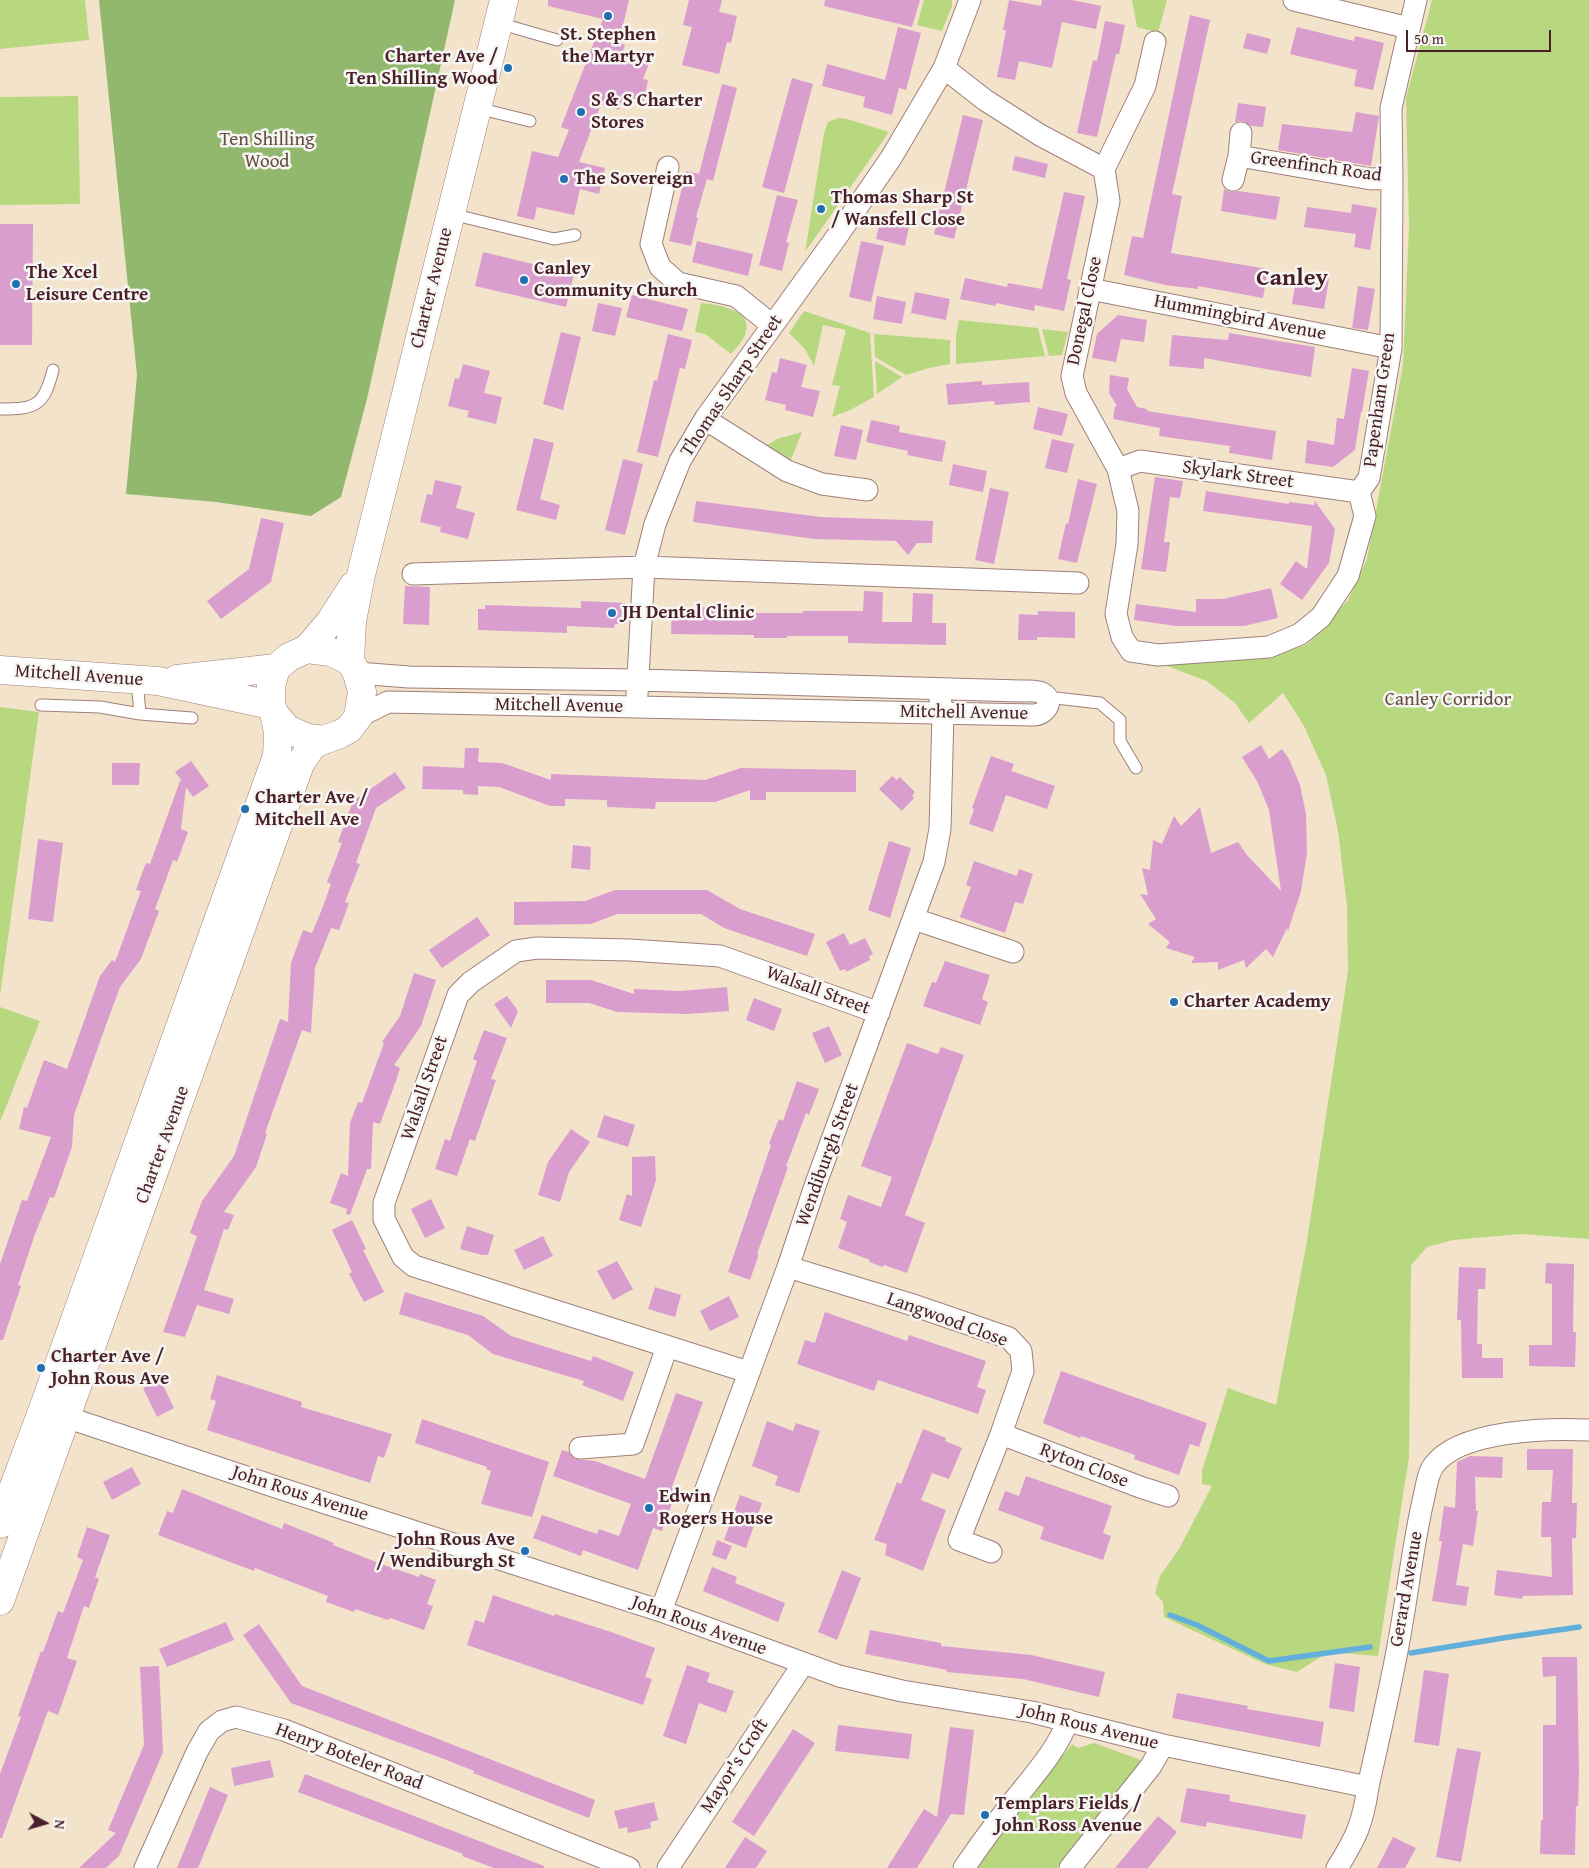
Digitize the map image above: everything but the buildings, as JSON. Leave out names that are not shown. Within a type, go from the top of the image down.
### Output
[{"type":"street","name":"Thomas Sharp Street","points":[[636,707],[644,567],[654,524],[680,461],[705,418],[864,199],[925,102],[944,68],[970,0]]},
{"type":"street","points":[[1294,0],[1409,28]]},
{"type":"street","name":"Papenham Green","points":[[1158,655],[1269,647],[1300,634],[1321,617],[1348,576],[1365,516],[1359,492],[1369,478],[1391,348],[1391,108],[1416,0]]},
{"type":"street","name":"Charter Avenue","points":[[354,667],[352,621],[361,575],[501,11]]},
{"type":"street","points":[[944,68],[985,100],[1040,135],[1104,169],[1145,86],[1155,42]]},
{"type":"street","name":"Greenfinch Road","points":[[1233,180],[1239,156],[1241,133]]},
{"type":"street","name":"Greenfinch Road","points":[[1239,156],[1371,179],[1392,178]]},
{"type":"street","points":[[668,167],[651,244],[660,267],[678,283],[736,296],[772,325]]},
{"type":"street","name":"Donegal Close","points":[[1104,169],[1109,201],[1072,376],[1076,393],[1118,470],[1128,512],[1127,544],[1116,614],[1122,637],[1131,651],[1158,655]]},
{"type":"street","name":"Hummingbird Avenue","points":[[1090,289],[1391,348]]},
{"type":"street","points":[[705,418],[787,471],[822,484],[867,490]]},
{"type":"street","name":"Skylark Street","points":[[1118,470],[1140,461],[1359,492]]},
{"type":"street","points":[[413,574],[644,567],[1078,584]]},
{"type":"street","name":"Charter Avenue","points":[[307,649],[330,622],[361,575]]},
{"type":"street","points":[[307,649],[331,652],[354,667],[362,692],[358,718],[349,729],[324,740],[308,738],[287,729],[272,709],[271,686],[276,668],[289,657],[307,649]]},
{"type":"street","name":"Mitchell Avenue","points":[[354,667],[410,677],[638,680],[1040,692],[1047,697],[1048,706],[1039,715],[388,702],[358,718]]},
{"type":"street","name":"Mitchell Avenue","points":[[147,681],[276,668]]},
{"type":"street","name":"Mitchell Avenue","points":[[0,670],[147,681],[272,709]]},
{"type":"street","name":"Wendiburgh Street","points":[[661,1611],[788,1267],[816,1183],[934,862],[939,837],[942,713],[939,689]]},
{"type":"street","name":"Charter Avenue","points":[[0,1601],[7,1558],[54,1413],[277,756],[278,732],[272,709]]},
{"type":"street","name":"Charter Avenue","points":[[0,1524],[54,1413],[300,764],[313,744],[324,740]]},
{"type":"street","points":[[914,919],[1013,952]]},
{"type":"street","name":"Walsall Street","points":[[748,1372],[414,1266],[403,1257],[384,1219],[384,1203],[458,995],[471,982],[516,951],[537,948],[630,950],[720,956],[879,1013]]},
{"type":"street","name":"Langwood Close","points":[[788,1267],[910,1304],[1008,1338],[1021,1351],[1023,1371],[1001,1434],[958,1540],[991,1552]]},
{"type":"street","points":[[580,1448],[634,1444],[667,1347]]},
{"type":"street","name":"John Rous Avenue","points":[[54,1413],[288,1491],[661,1611],[803,1664],[870,1685],[1032,1712],[1163,1745],[1368,1787]]},
{"type":"street","name":"Gerard Avenue","points":[[1337,1868],[1356,1839],[1365,1810],[1368,1787],[1400,1635],[1417,1528],[1434,1465],[1452,1450],[1473,1442],[1506,1434],[1543,1430],[1589,1430]]},
{"type":"street","name":"Ryton Close","points":[[1001,1434],[1168,1496]]},
{"type":"street","name":"Mayor's Croft","points":[[668,1868],[803,1664]]},
{"type":"street","name":"Henry Boteler Road","points":[[146,1868],[196,1752],[209,1731],[222,1721],[236,1717],[284,1730],[629,1868]]},
{"type":"street","points":[[964,1868],[1000,1817],[1053,1750],[1064,1732],[1068,1720]]},
{"type":"street","points":[[1070,1868],[1146,1773],[1163,1745]]},
{"type":"lane","points":[[501,11],[556,40]]},
{"type":"lane","points":[[477,108],[530,121]]},
{"type":"lane","points":[[451,214],[554,239],[575,235]]},
{"type":"lane","points":[[0,409],[18,409],[38,403],[47,392],[53,370]]},
{"type":"lane","points":[[140,714],[147,681]]},
{"type":"lane","points":[[1047,697],[1100,703],[1120,720],[1120,741],[1136,768]]},
{"type":"lane","points":[[41,705],[100,707],[140,714],[192,718]]},
{"type":"green space","points":[[0,0],[85,0],[89,40],[0,49]]},
{"type":"green space","name":"Ten Shilling Wood","points":[[99,0],[455,0],[367,399],[341,497],[311,516],[216,502],[126,494],[137,375]]},
{"type":"green space","points":[[924,0],[952,0],[952,6],[942,31],[917,25]]},
{"type":"green space","points":[[1132,0],[1167,0],[1158,33],[1137,27]]},
{"type":"green space","name":"Canley Corridor","points":[[1432,0],[1589,0],[1589,1239],[1521,1234],[1453,1240],[1427,1247],[1411,1265],[1409,1457],[1378,1656],[1328,1652],[1297,1672],[1265,1664],[1164,1617],[1163,1602],[1155,1593],[1160,1576],[1179,1549],[1212,1486],[1202,1484],[1202,1471],[1228,1388],[1276,1405],[1307,1241],[1348,971],[1347,906],[1338,831],[1326,775],[1304,726],[1283,693],[1249,723],[1235,703],[1207,681],[1156,662],[1278,654],[1308,644],[1348,600],[1367,559],[1403,365],[1409,226],[1406,98]]},
{"type":"green space","points":[[78,96],[80,204],[0,205],[0,97]]},
{"type":"green space","points":[[838,118],[889,132],[805,252],[824,133],[828,122]]},
{"type":"green space","points":[[701,303],[725,307],[740,314],[745,319],[747,326],[745,335],[741,343],[731,354],[705,334],[695,332]]},
{"type":"green space","points":[[804,311],[870,333],[874,397],[832,417],[840,386],[832,385],[846,330],[823,325],[814,366],[805,349],[789,333]]},
{"type":"green space","points":[[959,320],[1038,328],[1045,356],[956,364],[956,335]]},
{"type":"green space","points":[[1042,329],[1068,332],[1062,355],[1049,356]]},
{"type":"green space","points":[[874,334],[950,340],[950,364],[906,375],[875,357]]},
{"type":"green space","points":[[875,361],[902,377],[877,394]]},
{"type":"green space","points":[[802,432],[790,462],[764,447],[777,439]]},
{"type":"green space","points":[[0,707],[39,712],[0,996]]},
{"type":"green space","points":[[0,1007],[40,1021],[0,1122]]},
{"type":"green space","points":[[1094,1743],[1141,1760],[1140,1768],[1057,1868],[977,1868],[1014,1816],[1072,1744],[1078,1748]]},
{"type":"waterway","points":[[1170,1615],[1197,1625],[1269,1661],[1370,1647]]},
{"type":"waterway","points":[[1411,1653],[1579,1627]]},
{"type":"place","name":"St. Stephen the Martyr","points":[[608,16]]},
{"type":"place","name":"Charter Ave / Ten Shilling Wood","points":[[508,68]]},
{"type":"place","name":"S & S Charter Stores","points":[[581,112]]},
{"type":"place","name":"The Sovereign","points":[[564,179]]},
{"type":"place","name":"Thomas Sharp St / Wansfell Close","points":[[821,209]]},
{"type":"place","name":"Canley Community Church","points":[[524,280]]},
{"type":"place","name":"The Xcel Leisure Centre","points":[[16,284]]},
{"type":"place","name":"JH Dental Clinic","points":[[612,613]]},
{"type":"place","name":"Charter Ave / Mitchell Ave","points":[[245,809]]},
{"type":"place","name":"Charter Academy","points":[[1174,1002]]},
{"type":"place","name":"Charter Ave / John Rous Ave","points":[[41,1368]]},
{"type":"place","name":"Edwin Rogers House","points":[[649,1508]]},
{"type":"place","name":"John Rous Ave / Wendiburgh St","points":[[525,1551]]},
{"type":"place","name":"Templars Fields / John Ross Avenue","points":[[985,1815]]},
{"type":"district","name":"Canley","points":[[1292,279]]}]
